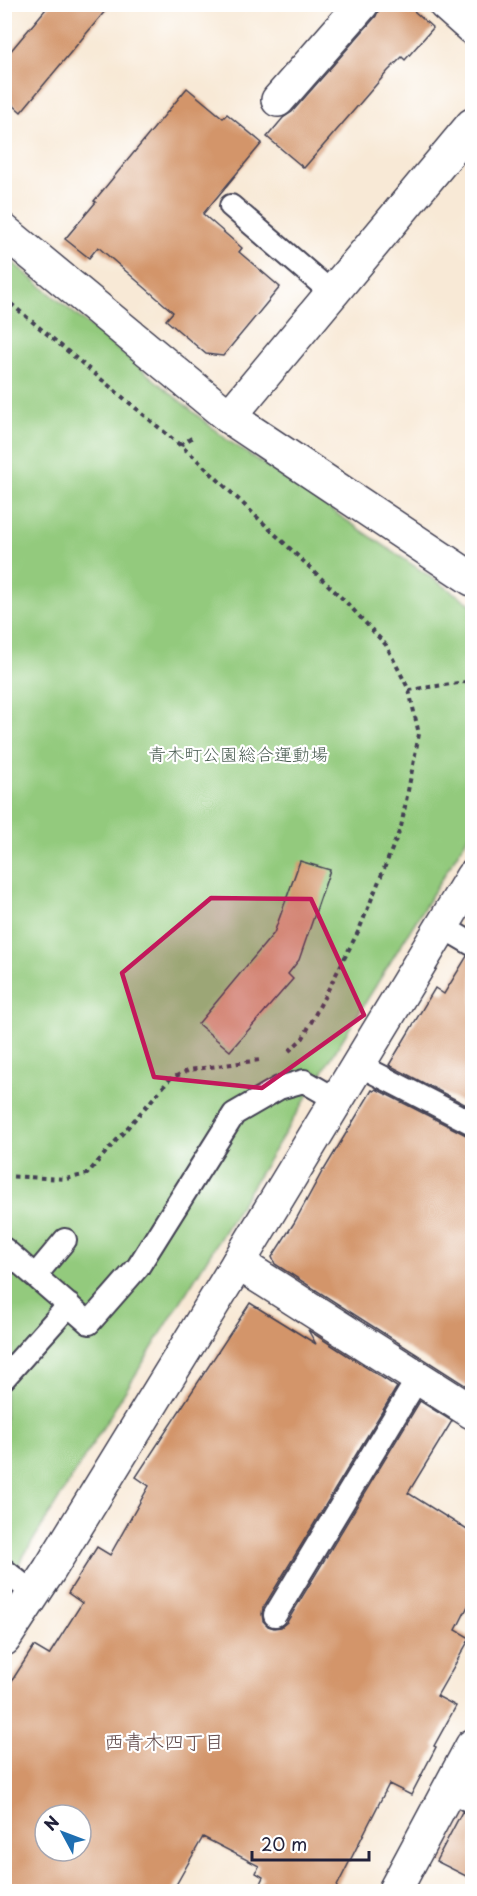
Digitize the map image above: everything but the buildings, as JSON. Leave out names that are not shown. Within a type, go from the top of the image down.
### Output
[{"type":"street","points":[[278,100],[362,4]]},
{"type":"street","points":[[445,4],[472,27]]},
{"type":"street","points":[[229,417],[472,125]]},
{"type":"street","points":[[4,231],[229,417],[472,579]]},
{"type":"street","points":[[4,1640],[338,1100],[472,877]]},
{"type":"street","points":[[238,1263],[472,1412]]},
{"type":"street","points":[[394,1892],[461,1796],[472,1746]]},
{"type":"lane","points":[[231,206],[332,293]]},
{"type":"lane","points":[[443,927],[472,944]]},
{"type":"lane","points":[[359,1065],[472,1123]]},
{"type":"lane","points":[[4,1249],[89,1323],[138,1267],[234,1114],[279,1088],[304,1081],[338,1100]]},
{"type":"lane","points":[[35,1276],[65,1240]]},
{"type":"lane","points":[[4,1378],[69,1305]]},
{"type":"lane","points":[[275,1615],[418,1378]]},
{"type":"lane","points":[[4,1570],[34,1594]]},
{"type":"path","points":[[4,298],[193,456],[346,602],[386,645],[410,690],[419,734],[401,827],[359,930],[303,1038],[284,1056]]},
{"type":"path","points":[[410,690],[472,681]]},
{"type":"path","points":[[4,1176],[66,1179],[87,1174],[170,1079],[189,1070],[260,1060]]},
{"type":"highlighted area","points":[[211,898],[311,899],[364,1015],[262,1088],[154,1077],[122,973]]},
{"type":"green space","name":"青木町公園総合運動場","points":[[5,256],[226,439],[472,605],[472,830],[5,1586]]},
{"type":"district","name":"西青木四丁目","points":[[164,1742]]}]
